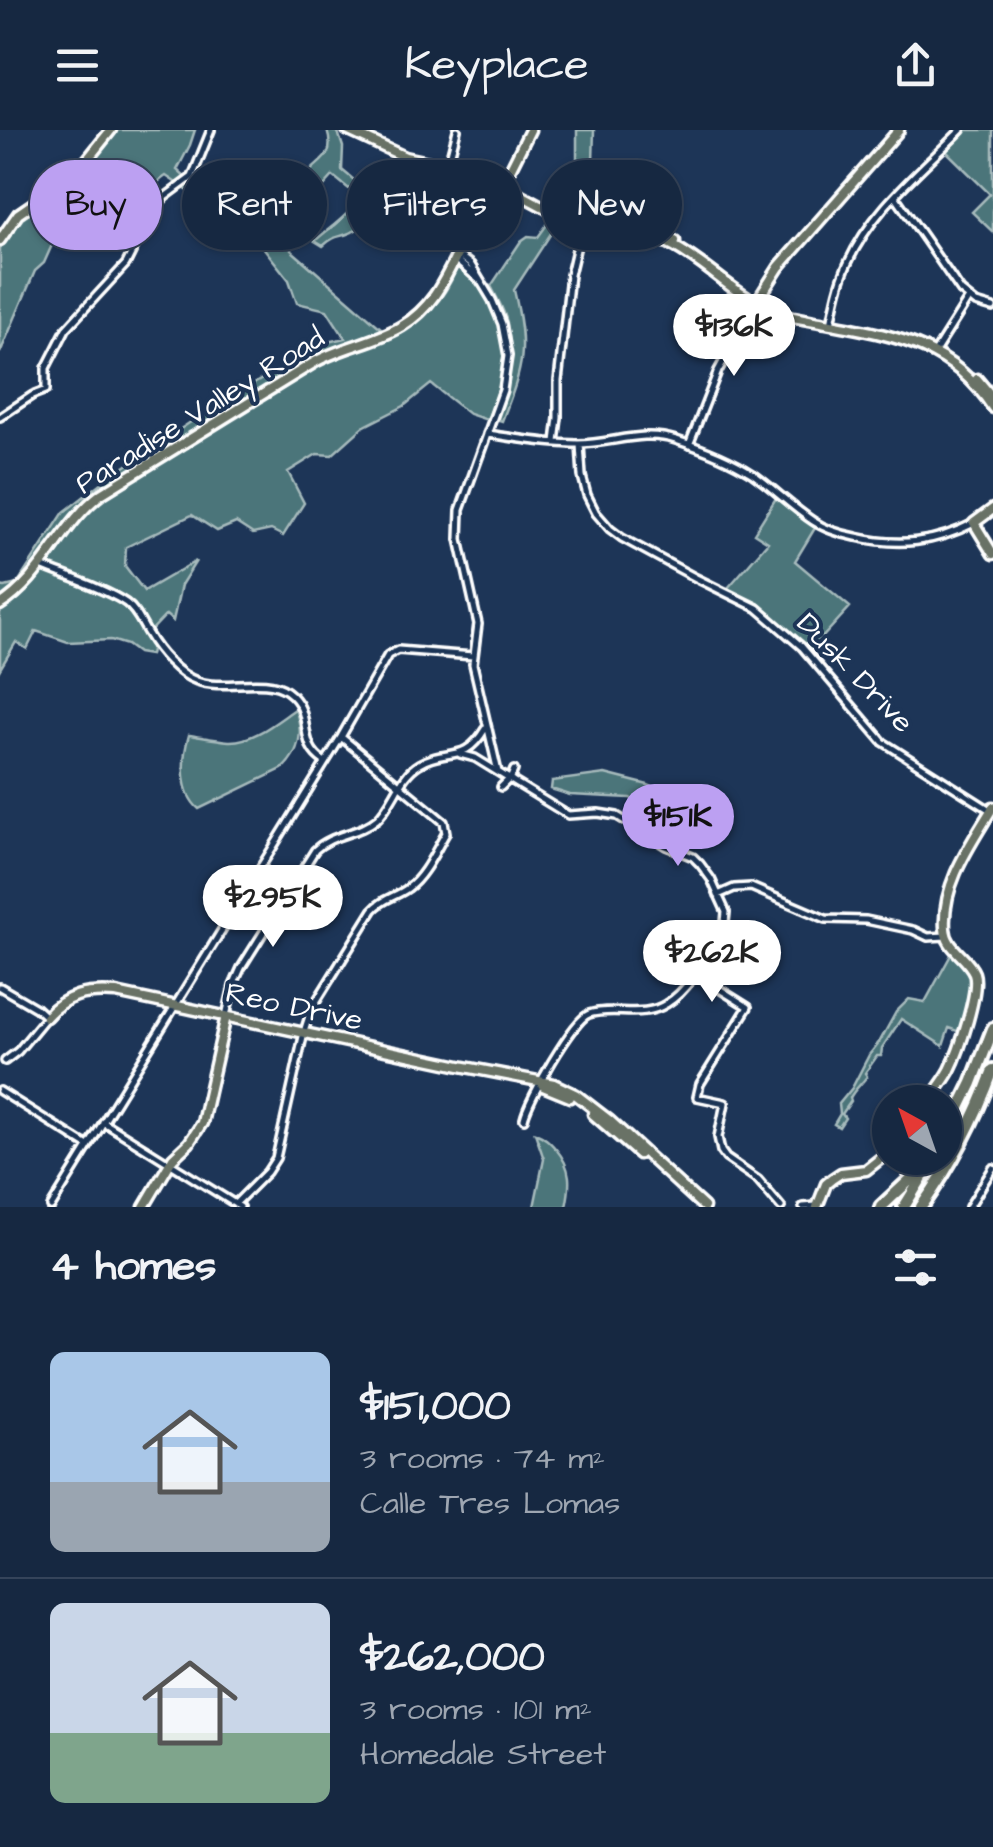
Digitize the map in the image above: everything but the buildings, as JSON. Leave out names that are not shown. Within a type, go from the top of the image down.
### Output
[{"type":"highway","points":[[962,1103],[993,1029]]},
{"type":"highway","points":[[930,1207],[993,1070]]},
{"type":"highway","points":[[921,1207],[965,1136]]},
{"type":"highway","points":[[881,1207],[915,1175]]},
{"type":"highway","points":[[904,1207],[922,1175]]},
{"type":"main road","points":[[0,240],[18,214],[75,175],[111,130]]},
{"type":"main road","points":[[346,130],[405,157],[427,160]]},
{"type":"main road","points":[[356,130],[406,153],[436,160]]},
{"type":"main road","name":"Paradise Valley Road","points":[[511,160],[528,130]]},
{"type":"main road","points":[[757,301],[778,267],[900,130]]},
{"type":"main road","points":[[682,248],[757,301],[936,350],[965,368],[993,398]]},
{"type":"main road","name":"Paradise Valley Road","points":[[0,605],[41,566],[82,510],[110,488],[315,362],[339,349],[392,332],[412,319],[440,290],[460,250]]},
{"type":"main road","points":[[936,350],[969,378],[993,408]]},
{"type":"main road","points":[[993,509],[974,523],[993,554]]},
{"type":"main road","points":[[940,1085],[958,1049],[976,990],[972,969],[946,936],[952,878],[992,809]]},
{"type":"main road","name":"Reo Drive","points":[[46,1017],[60,1003],[78,994],[116,992],[541,1082],[583,1106],[701,1207]]},
{"type":"main road","points":[[144,1207],[170,1163],[203,1121],[226,1016]]},
{"type":"main road","points":[[819,1207],[826,1184],[841,1173],[866,1170],[872,1165]]},
{"type":"street","points":[[0,417],[46,390],[46,368],[66,330],[126,264],[153,209],[192,177],[210,130]]},
{"type":"street","points":[[450,160],[458,130]]},
{"type":"street","points":[[831,321],[841,280],[873,221],[962,130]]},
{"type":"street","points":[[895,196],[959,288],[969,298],[993,308]]},
{"type":"street","points":[[555,442],[558,381],[576,250]]},
{"type":"street","points":[[456,259],[478,279],[498,311],[508,356],[503,390],[458,524],[477,611],[473,656],[498,772]]},
{"type":"street","points":[[936,350],[969,298]]},
{"type":"street","points":[[689,446],[718,371],[757,301]]},
{"type":"street","points":[[486,434],[580,444],[636,435],[677,440],[754,475],[811,520],[838,533],[872,541],[907,544],[940,538],[974,523]]},
{"type":"street","name":"Dusk Drive","points":[[580,444],[587,495],[610,529],[757,608],[802,648],[878,738],[992,809]]},
{"type":"street","points":[[41,566],[126,603],[149,636],[192,680],[270,685],[288,692],[304,714],[309,748],[325,762]]},
{"type":"street","points":[[50,1207],[392,651],[473,656]]},
{"type":"street","points":[[226,1016],[241,968],[315,850],[330,839],[372,822],[421,762],[460,754],[474,744],[486,726]]},
{"type":"street","points":[[103,1122],[238,1206],[270,1169],[277,1155],[311,1010],[373,910],[416,880],[446,833],[444,822],[341,737]]},
{"type":"street","points":[[460,754],[488,766],[568,815],[617,816],[666,846],[689,855],[705,869],[726,912],[726,921],[682,992],[656,1009],[596,1012],[583,1017],[528,1102],[524,1118]]},
{"type":"street","points":[[488,766],[495,759]]},
{"type":"street","points":[[501,786],[514,770]]},
{"type":"street","points":[[718,895],[734,888],[751,887],[826,919],[866,920],[928,937],[946,936]]},
{"type":"street","points":[[694,973],[748,1007],[700,1084],[696,1097],[725,1103],[718,1145],[724,1156],[758,1180],[781,1207]]},
{"type":"street","points":[[0,986],[46,1017]]},
{"type":"street","name":"Reo Drive","points":[[5,1062],[46,1017]]},
{"type":"street","points":[[0,1090],[88,1146]]},
{"type":"street","points":[[969,1207],[993,1168]]},
{"type":"street","points":[[803,1207],[819,1207]]},
{"type":"green space","points":[[115,130],[195,130],[177,170],[182,174],[182,187],[166,176],[162,179],[162,160],[93,160]]},
{"type":"green space","points":[[327,130],[338,132],[347,187],[333,176],[327,183],[327,160],[322,160],[329,147]]},
{"type":"green space","points":[[577,130],[594,130],[593,160],[577,160]]},
{"type":"green space","points":[[967,130],[993,130],[993,232],[972,212],[990,194],[945,150]]},
{"type":"green space","points":[[30,210],[30,250],[50,250],[35,271],[0,353],[0,248],[17,221]]},
{"type":"green space","points":[[347,213],[347,234],[327,243],[327,231]]},
{"type":"green space","points":[[542,232],[542,247],[514,290],[522,357],[502,421],[496,419],[510,348],[504,314],[491,286],[515,250],[522,250],[522,240],[538,237]]},
{"type":"green space","points":[[265,250],[291,250],[393,337],[431,309],[456,269],[464,268],[485,296],[501,330],[502,375],[487,420],[469,414],[431,384],[404,406],[363,427],[332,455],[317,454],[288,472],[304,503],[283,536],[271,530],[253,534],[236,523],[217,531],[192,515],[126,547],[125,566],[144,591],[196,561],[181,585],[173,621],[166,615],[146,636],[152,644],[150,655],[111,640],[68,642],[36,631],[27,649],[16,642],[0,669],[0,586],[17,584],[64,512],[201,415],[323,343],[345,338],[327,310],[297,303],[289,280]]},
{"type":"green space","points":[[776,498],[815,528],[795,561],[850,607],[809,652],[759,605],[727,589],[768,542],[754,533]]},
{"type":"green space","points":[[295,709],[299,741],[282,769],[199,809],[185,784],[189,735],[224,741],[247,738]]},
{"type":"green space","points":[[605,774],[669,794],[662,816],[630,798],[570,795],[551,789],[552,781]]},
{"type":"green space","points":[[952,953],[970,969],[973,991],[960,1032],[949,1028],[943,1046],[901,1019],[881,1056],[877,1056],[850,1098],[842,1114],[845,1118],[839,1127],[834,1124],[840,1114],[839,1104],[896,1012],[909,999],[925,1002]]},
{"type":"green space","points":[[535,1133],[551,1144],[568,1170],[566,1207],[534,1207],[544,1159]]}]
